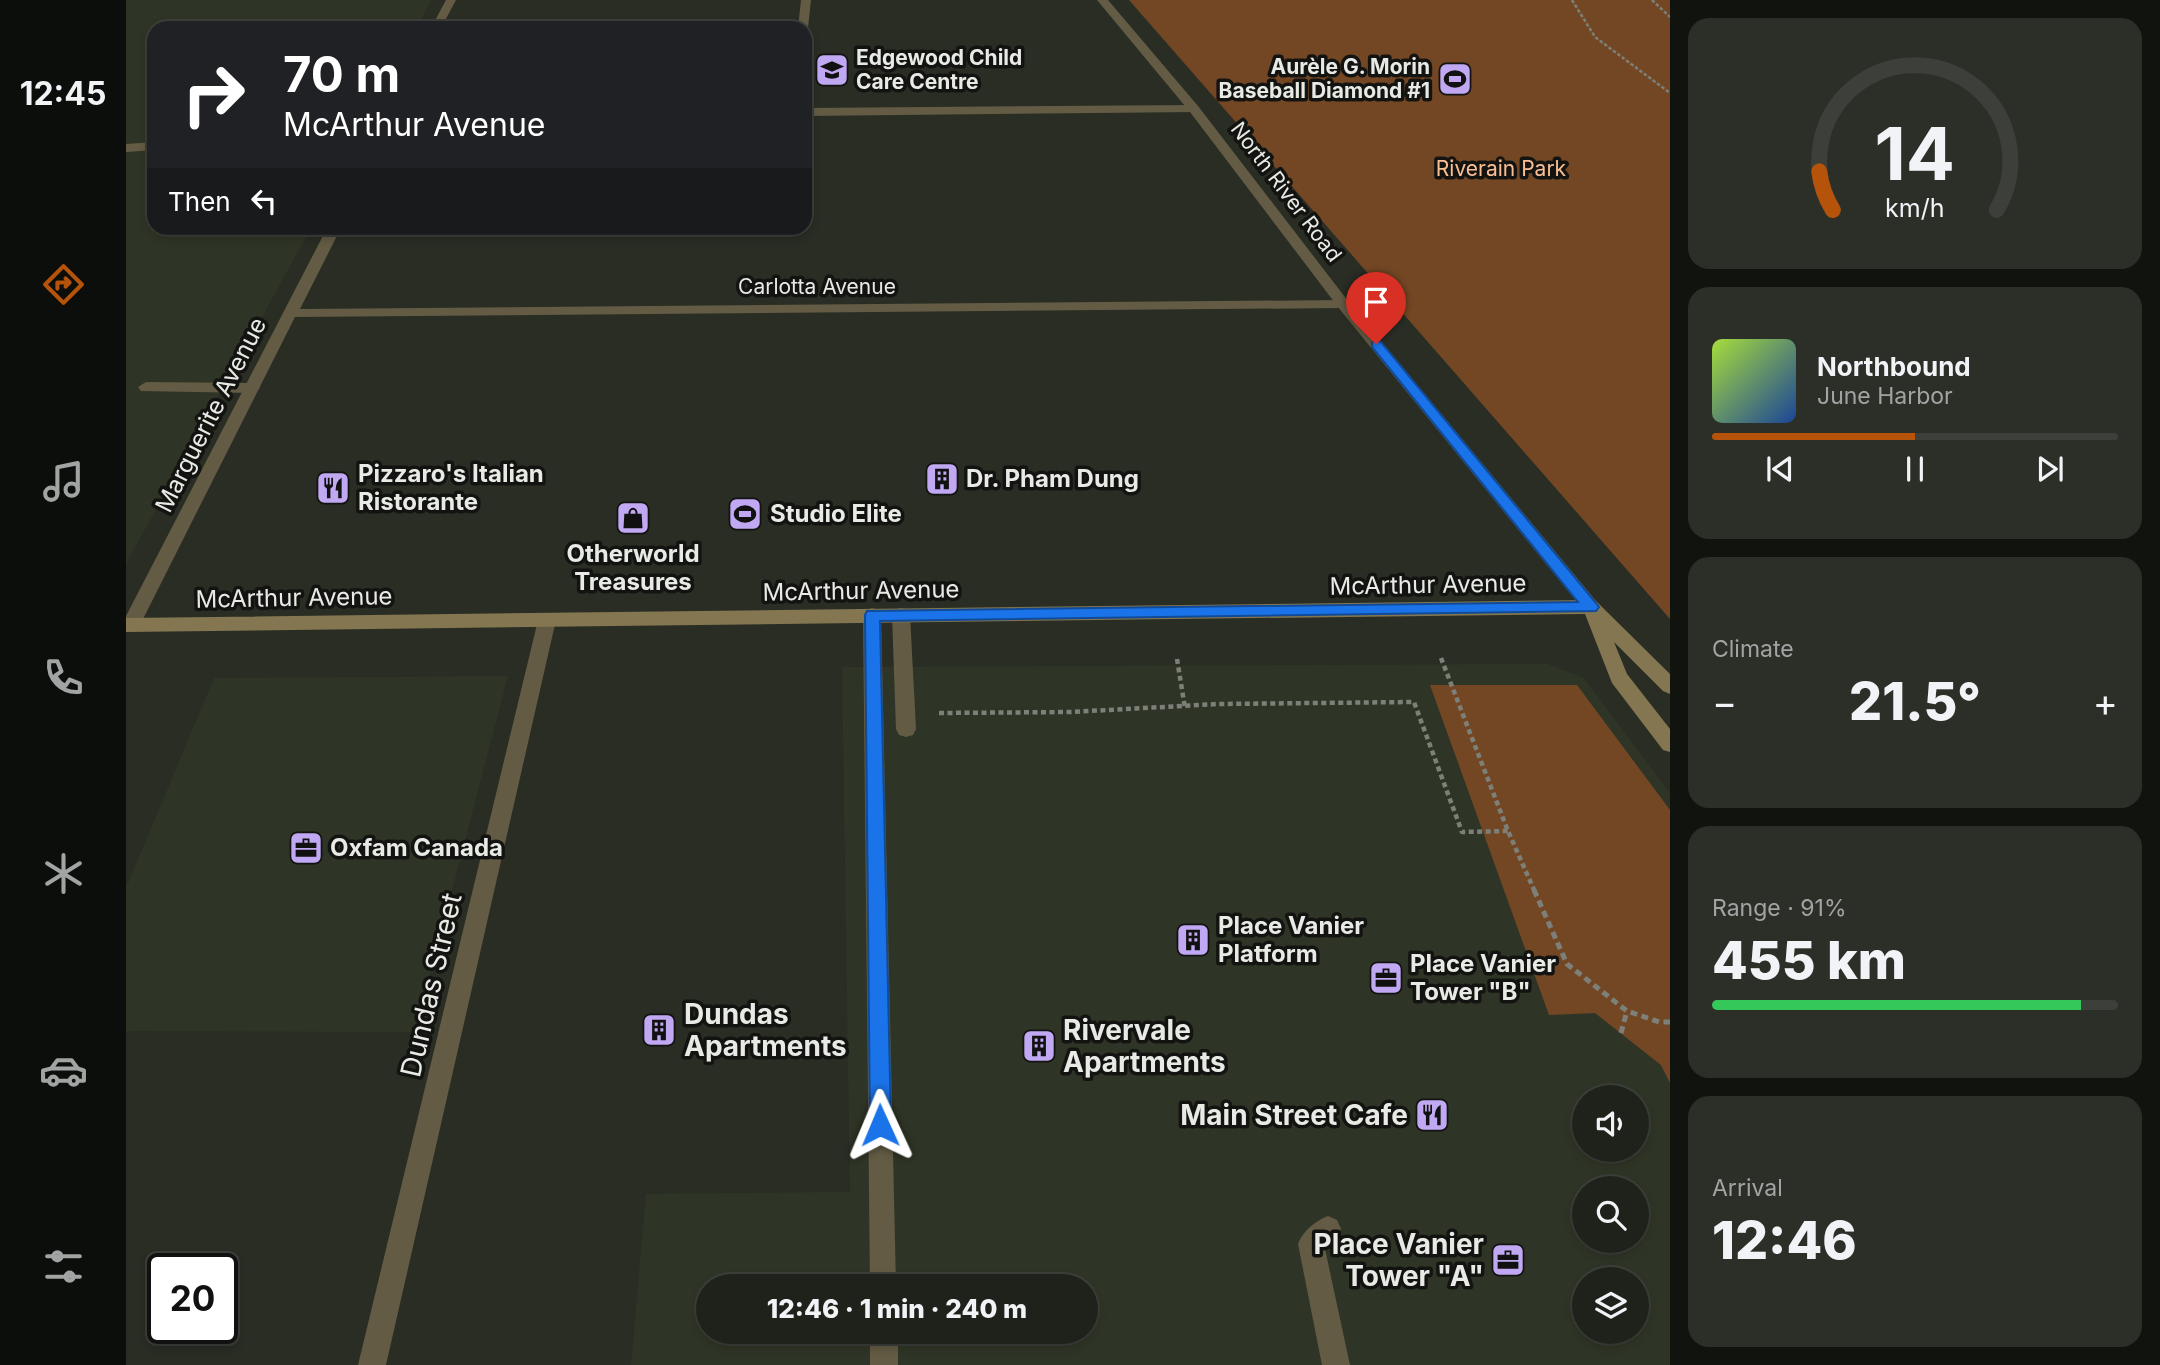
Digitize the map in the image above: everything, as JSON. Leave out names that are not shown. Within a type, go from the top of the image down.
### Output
[{"type":"main road","name":"McArthur Avenue","points":[[128,624],[1591,607]]},
{"type":"main road","name":"North River Road","points":[[1591,607],[1670,686]]},
{"type":"main road","name":"North River Road","points":[[1591,607],[1619,678],[1670,744]]},
{"type":"street","points":[[440,21],[450,0]]},
{"type":"street","points":[[804,21],[806,0]]},
{"type":"street","name":"North River Road","points":[[1102,0],[1194,109],[1343,304],[1591,607]]},
{"type":"street","points":[[812,111],[1194,109]]},
{"type":"street","points":[[126,148],[147,146]]},
{"type":"street","name":"Marguerite Avenue","points":[[128,624],[330,235]]},
{"type":"street","name":"Carlotta Avenue","points":[[291,313],[1343,304]]},
{"type":"street","points":[[146,387],[252,388]]},
{"type":"street","points":[[872,615],[883,1274]]},
{"type":"street","points":[[901,615],[906,729]]},
{"type":"street","name":"Dundas Street","points":[[372,1365],[547,620]]},
{"type":"street","points":[[1328,1229],[1311,1244],[1336,1365]]},
{"type":"street","points":[[884,1344],[884,1365]]},
{"type":"path","points":[[1572,0],[1594,37],[1670,93]]},
{"type":"path","points":[[1652,0],[1670,18]]},
{"type":"path","points":[[1441,658],[1508,831],[1567,964],[1626,1011],[1660,1022],[1670,1022]]},
{"type":"path","points":[[1177,659],[1185,708]]},
{"type":"path","points":[[930,713],[1185,708],[1218,704],[1414,702],[1462,832],[1508,831]]},
{"type":"path","points":[[1621,1033],[1626,1011]]},
{"type":"shaded area","points":[[126,0],[431,0],[420,21],[147,21],[147,235],[307,235],[126,564]]},
{"type":"shaded area","points":[[1548,664],[1584,678],[1670,793],[1670,1365],[631,1365],[646,1194],[850,1192],[842,667]]},
{"type":"shaded area","points":[[508,676],[415,1032],[126,1031],[126,888],[214,678]]},
{"type":"green space","name":"Riverain Park","points":[[1129,0],[1670,0],[1670,619]]},
{"type":"green space","points":[[1430,685],[1577,685],[1670,810],[1670,1083],[1661,1065],[1595,1013],[1549,1015]]},
{"type":"place","name":"Edgewood Child Care Centre","points":[[832,70]]},
{"type":"place","name":"Aurèle G. Morin Baseball Diamond #1","points":[[1455,79]]},
{"type":"place","name":"Dr. Pham Dung","points":[[942,479]]},
{"type":"place","name":"Pizzaro's Italian Ristorante","points":[[333,488]]},
{"type":"place","name":"Studio Elite","points":[[745,514]]},
{"type":"place","name":"Otherworld Treasures","points":[[633,518]]},
{"type":"place","name":"Oxfam Canada","points":[[306,848]]},
{"type":"place","name":"Place Vanier Platform","points":[[1193,940]]},
{"type":"place","name":"Place Vanier Tower \"B\"","points":[[1386,978]]},
{"type":"place","name":"Dundas Apartments","points":[[659,1030]]},
{"type":"place","name":"Rivervale Apartments","points":[[1039,1046]]},
{"type":"place","name":"Main Street Cafe","points":[[1432,1115]]},
{"type":"place","name":"Place Vanier Tower \"A\"","points":[[1508,1260]]},
{"type":"route","points":[[880,1125],[872,615],[1591,607],[1376,344]]}]
